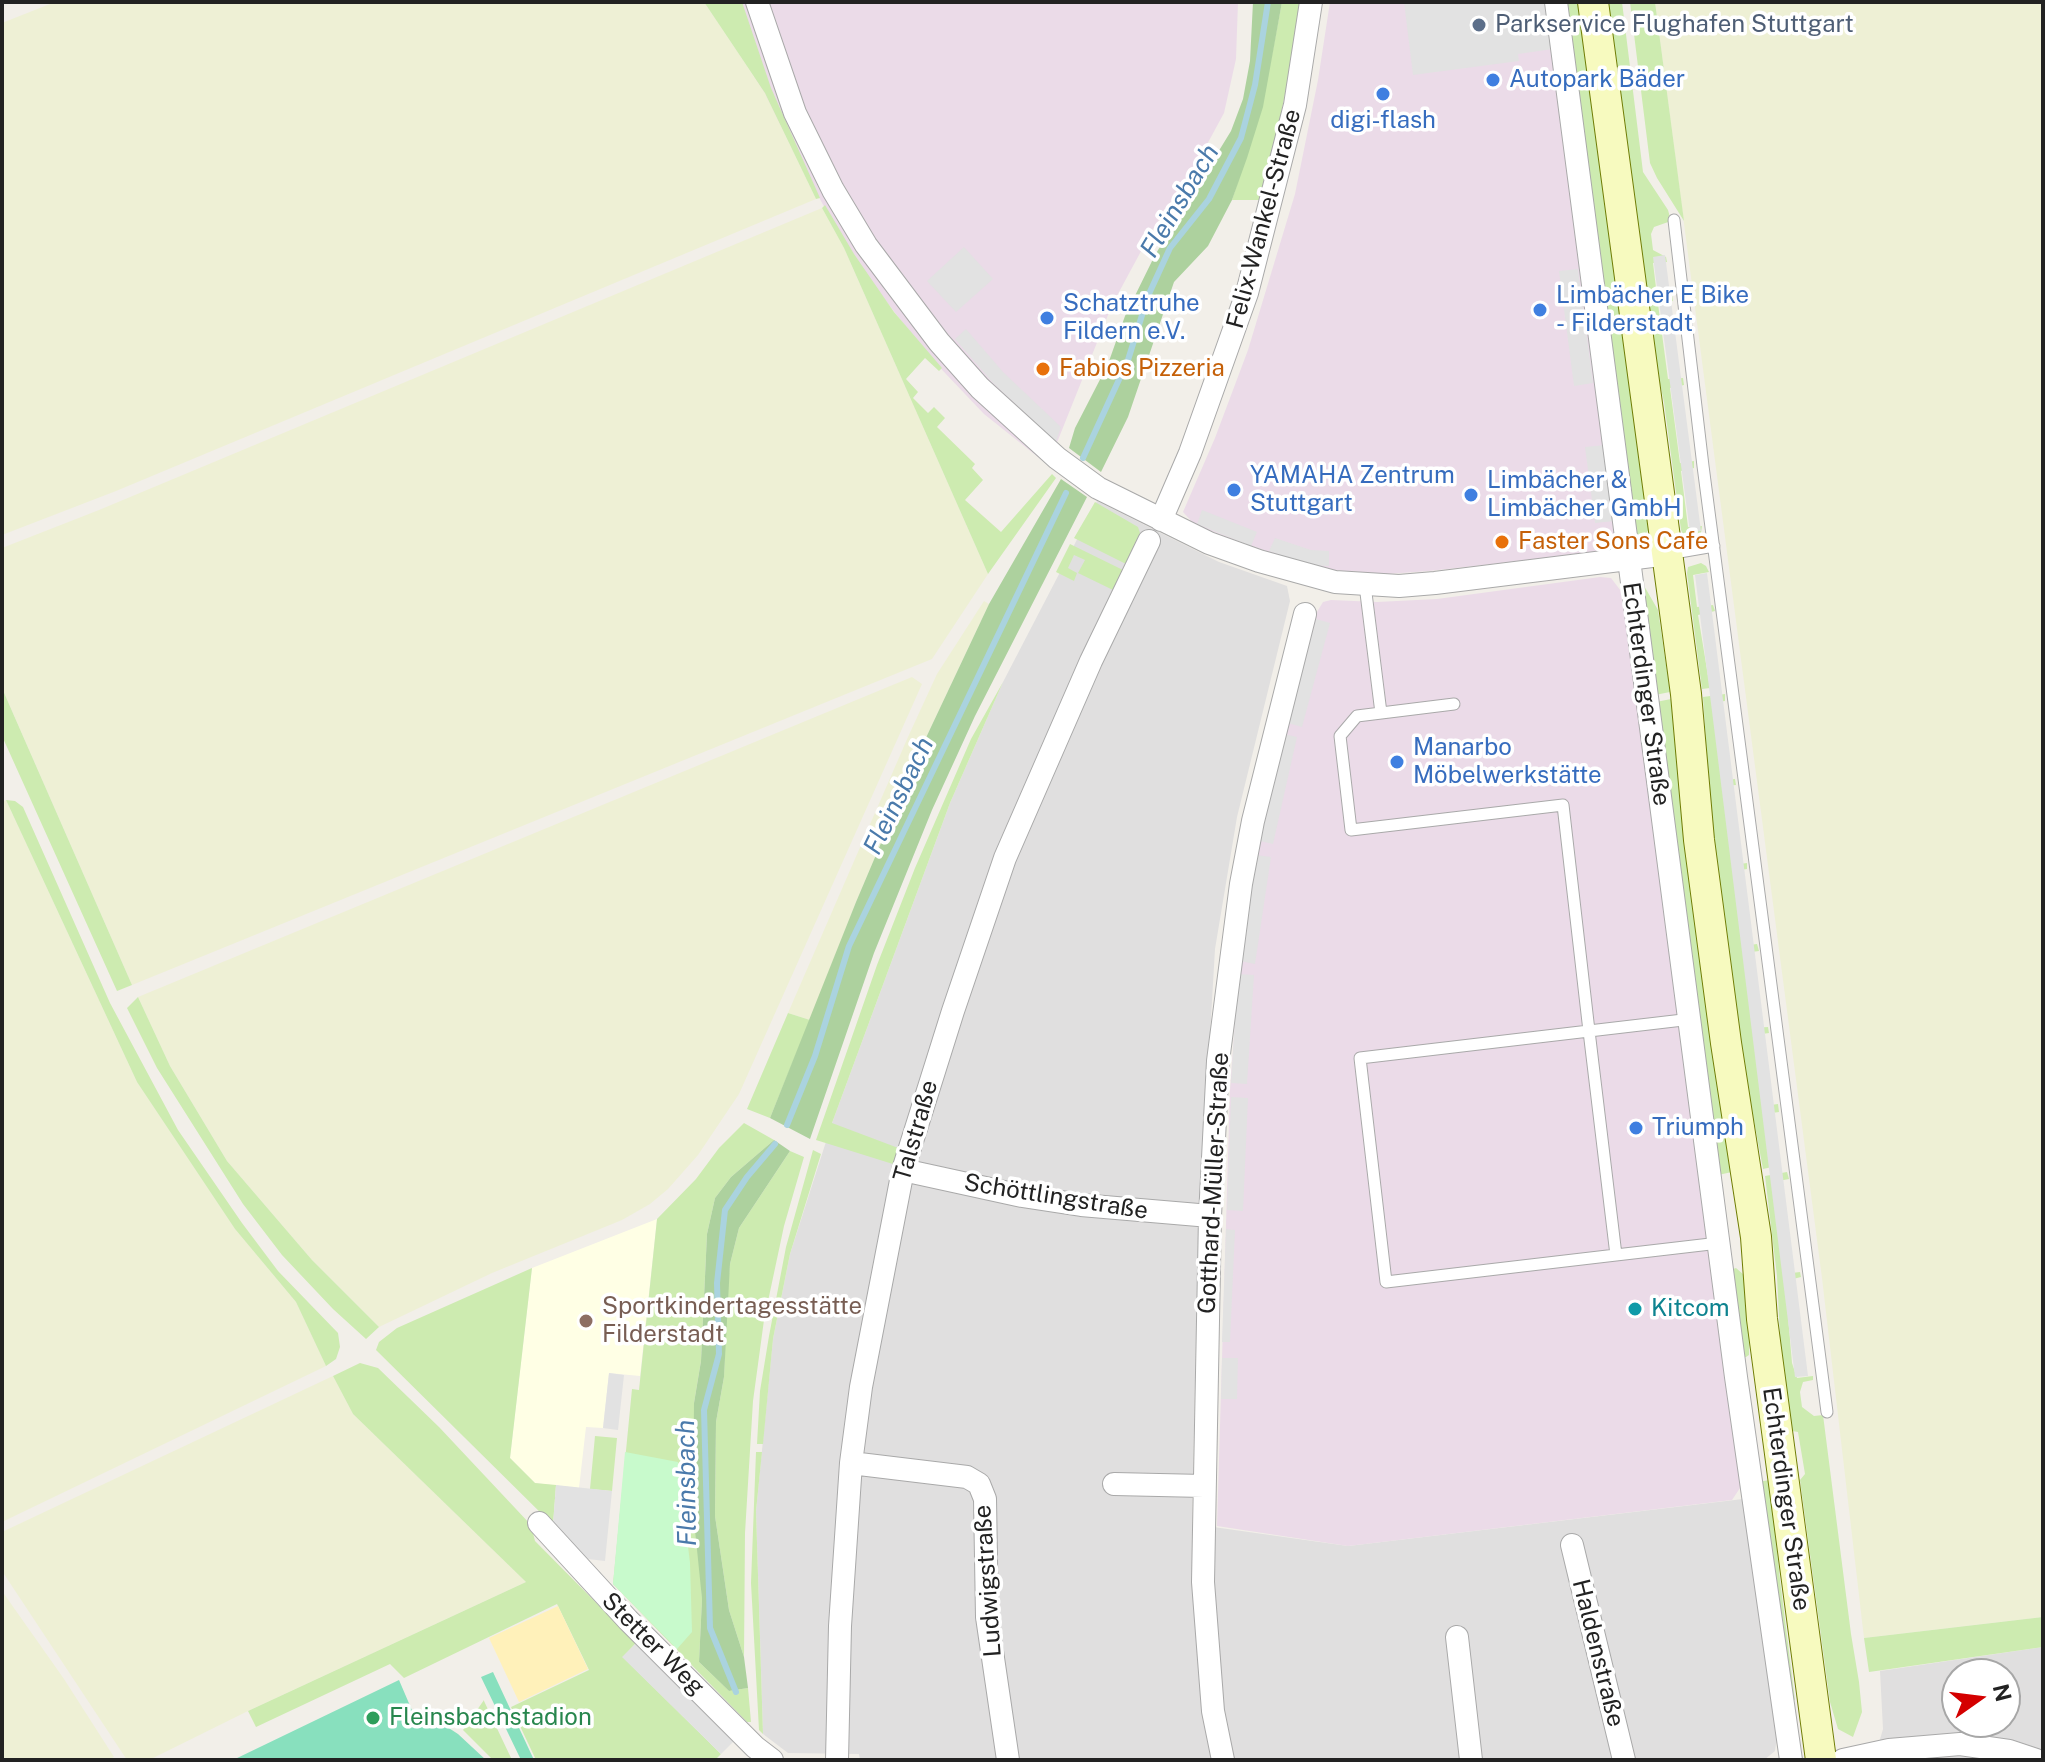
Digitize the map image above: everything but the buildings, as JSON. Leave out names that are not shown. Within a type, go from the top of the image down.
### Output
[{"type":"main road","name":"Echterdinger Straße","points":[[1593,2],[1668,554],[1686,694],[1699,840],[1756,1237],[1762,1319],[1821,1760]]},
{"type":"street","points":[[757,2],[786,90],[815,156],[866,245],[960,366],[1017,424],[1098,488],[1209,543],[1315,578],[1365,585],[1435,583],[1668,554]]},
{"type":"street","name":"Felix-Wankel-Straße","points":[[1161,520],[1195,439],[1247,293],[1295,105],[1311,2]]},
{"type":"street","name":"Echterdinger Straße","points":[[1556,2],[1719,1243],[1791,1760]]},
{"type":"street","name":"Talstraße","points":[[837,1760],[840,1626],[851,1463],[863,1373],[903,1170],[938,1054],[1005,858],[1091,661],[1149,541]]},
{"type":"street","name":"Gotthard-Müller-Straße","points":[[1223,1760],[1205,1644],[1203,1582],[1210,1216],[1218,1061],[1241,884],[1253,821],[1305,614]]},
{"type":"street","name":"Schöttlingstraße","points":[[903,1170],[1081,1205],[1210,1216]]},
{"type":"street","points":[[1719,1243],[1756,1237]]},
{"type":"street","name":"Ludwigstraße","points":[[851,1463],[967,1477],[979,1484],[985,1499],[987,1617],[1008,1760]]},
{"type":"street","points":[[1114,1484],[1204,1486]]},
{"type":"street","name":"Stetter Weg","points":[[539,1523],[628,1620],[755,1747],[772,1760]]},
{"type":"street","name":"Haldenstraße","points":[[1572,1545],[1624,1760]]},
{"type":"street","points":[[1457,1637],[1471,1760]]},
{"type":"street","points":[[1843,1760],[1861,1754],[1941,1744],[2036,1760]]},
{"type":"lane","points":[[1674,220],[1827,1412]]},
{"type":"lane","points":[[1668,554],[1714,546]]},
{"type":"lane","points":[[1365,585],[1381,713]]},
{"type":"lane","points":[[1454,704],[1357,716],[1340,736],[1351,830],[1563,805],[1616,1255]]},
{"type":"lane","points":[[1691,1019],[1360,1058],[1386,1282],[1719,1243]]},
{"type":"shaded area","points":[[55,2],[704,2],[765,93],[816,199],[116,491],[2,535],[2,23]]},
{"type":"shaded area","points":[[714,2],[1238,2],[1236,59],[1224,113],[1198,161],[1153,229],[1112,305],[1048,465],[984,414],[926,353],[849,253]]},
{"type":"shaded area","points":[[1330,2],[1547,2],[1616,524],[1613,538],[1605,547],[1592,553],[1429,571],[1387,574],[1331,570],[1293,561],[1195,525],[1183,512],[1248,350],[1295,194]]},
{"type":"shaded area","name":"Parkservice Flughafen Stuttgart","points":[[1404,2],[1547,2],[1553,49],[1518,54],[1519,61],[1413,75]]},
{"type":"shaded area","points":[[1655,2],[2043,2],[2043,1617],[1864,1638],[1822,1278]]},
{"type":"shaded area","points":[[822,208],[844,248],[988,574],[932,659],[132,985],[2,688],[2,548]]},
{"type":"shaded area","points":[[964,247],[993,279],[956,312],[927,281]]},
{"type":"shaded area","points":[[1665,255],[1701,531],[1690,532],[1653,257]]},
{"type":"shaded area","points":[[1578,269],[1593,383],[1574,386],[1559,271]]},
{"type":"shaded area","points":[[966,329],[1003,372],[1061,427],[1056,442],[993,383],[955,339]]},
{"type":"shaded area","points":[[1605,445],[1615,521],[1595,523],[1585,447]]},
{"type":"shaded area","points":[[1097,501],[1219,562],[1287,586],[1290,601],[1237,817],[1215,949],[1198,1240],[1192,1524],[1348,1546],[1743,1499],[1777,1738],[1775,1751],[1764,1760],[860,1760],[859,1754],[788,1753],[763,1734],[756,1511],[773,1339],[790,1254],[832,1123],[950,803],[1003,682]]},
{"type":"shaded area","points":[[1202,510],[1257,532],[1251,546],[1197,524]]},
{"type":"shaded area","points":[[1275,538],[1311,550],[1329,551],[1329,566],[1310,565],[1269,551]]},
{"type":"shaded area","points":[[1707,573],[1808,1376],[1795,1377],[1695,575]]},
{"type":"shaded area","points":[[1611,578],[1627,599],[1742,1485],[1732,1500],[1348,1546],[1217,1526],[1230,1090],[1239,968],[1258,847],[1317,612],[1323,602],[1331,600],[1377,602],[1437,599]]},
{"type":"shaded area","points":[[984,601],[989,604],[923,744],[810,1020],[788,1013],[937,674]]},
{"type":"shaded area","points":[[1316,619],[1330,623],[1302,727],[1288,723]]},
{"type":"shaded area","points":[[912,677],[922,684],[739,1094],[698,1155],[668,1189],[622,1220],[492,1273],[379,1327],[312,1260],[227,1161],[170,1066],[138,997]]},
{"type":"shaded area","points":[[1284,734],[1297,737],[1273,844],[1260,841]]},
{"type":"shaded area","points":[[6,800],[137,1082],[235,1229],[296,1302],[326,1366],[2,1522],[2,802]]},
{"type":"shaded area","points":[[1256,855],[1271,857],[1255,964],[1240,961]]},
{"type":"shaded area","points":[[1238,974],[1254,975],[1247,1084],[1231,1083]]},
{"type":"shaded area","points":[[1231,1097],[1248,1098],[1243,1211],[1227,1210]]},
{"type":"shaded area","name":"Sportkindertagesstätte Filderstadt","points":[[657,1219],[640,1376],[609,1373],[603,1428],[586,1427],[579,1488],[535,1483],[510,1458],[532,1268]]},
{"type":"shaded area","points":[[1226,1229],[1235,1230],[1230,1342],[1222,1342]]},
{"type":"shaded area","points":[[1222,1358],[1238,1358],[1237,1399],[1221,1399]]},
{"type":"shaded area","points":[[609,1373],[624,1375],[618,1430],[603,1428]]},
{"type":"shaded area","points":[[333,1376],[353,1414],[526,1582],[149,1760],[127,1760],[2,1571],[2,1532]]},
{"type":"shaded area","points":[[556,1485],[612,1491],[605,1561],[588,1559],[553,1525]]},
{"type":"shaded area","points":[[2,1591],[114,1757],[108,1760],[2,1760]]},
{"type":"shaded area","points":[[636,1643],[735,1740],[721,1754],[622,1657]]},
{"type":"shaded area","points":[[2043,1647],[2043,1760],[1874,1760],[1883,1729],[1880,1671],[1941,1662],[1941,1738],[2021,1738],[2021,1658],[1968,1658]]},
{"type":"green space","points":[[704,2],[742,2],[771,88],[820,198],[816,199],[765,93]]},
{"type":"green space","points":[[1253,2],[1282,2],[1263,107],[1247,158],[1232,200],[1208,246],[1174,282],[1128,417],[1101,472],[1069,448],[1075,428],[1108,364],[1125,316],[1155,255],[1231,131],[1243,99],[1250,61]]},
{"type":"green space","points":[[1282,2],[1300,2],[1291,65],[1270,167],[1259,200],[1232,200],[1262,107]]},
{"type":"green space","points":[[1564,2],[1580,2],[1649,529],[1643,538],[1633,533]]},
{"type":"green space","points":[[1605,2],[1622,2],[1643,172],[1668,210],[1671,221],[1654,227],[1651,234],[1653,250],[1666,257],[1667,262],[1653,263],[1657,296],[1672,295],[1673,301],[1658,304],[1668,379],[1683,378],[1684,385],[1670,388],[1680,463],[1694,461],[1694,468],[1681,471],[1688,527],[1702,526],[1701,533],[1692,538],[1681,530],[1664,402],[1649,333]]},
{"type":"green space","points":[[1630,2],[1655,2],[1684,221],[1650,163]]},
{"type":"green space","points":[[825,205],[894,312],[942,368],[939,371],[925,358],[906,379],[918,392],[913,398],[928,413],[934,407],[945,418],[937,427],[975,464],[972,468],[983,480],[965,500],[1001,532],[1052,474],[1056,478],[988,574],[844,248],[822,208]]},
{"type":"green space","points":[[1061,479],[1087,497],[975,716],[932,810],[874,953],[810,1139],[770,1118],[923,744],[989,604]]},
{"type":"green space","points":[[1095,502],[1138,527],[1140,533],[1126,564],[1074,538]]},
{"type":"green space","points":[[1070,544],[1123,570],[1113,590],[1078,573],[1085,560],[1074,555],[1068,568],[1077,573],[1074,581],[1056,572]]},
{"type":"green space","points":[[1701,563],[1709,572],[1693,575],[1697,607],[1713,605],[1715,611],[1698,615],[1710,688],[1702,689],[1687,573],[1688,567]]},
{"type":"green space","points":[[1641,585],[1658,610],[1670,692],[1655,695]]},
{"type":"green space","points":[[1003,682],[950,803],[832,1123],[901,1149],[896,1165],[816,1140],[877,965],[915,868],[971,739]]},
{"type":"green space","points":[[2,688],[132,985],[117,991],[2,736]]},
{"type":"green space","points":[[1725,694],[1725,701],[1712,703],[1723,780],[1735,779],[1736,785],[1723,786],[1733,865],[1747,863],[1747,869],[1734,871],[1743,946],[1757,944],[1759,951],[1744,953],[1754,1028],[1768,1027],[1769,1033],[1755,1035],[1764,1106],[1778,1104],[1779,1112],[1765,1114],[1772,1167],[1763,1169],[1738,1035],[1712,832],[1703,697]]},
{"type":"green space","points":[[1671,699],[1732,1172],[1718,1175],[1656,702]]},
{"type":"green space","points":[[6,800],[15,801],[23,807],[110,1003],[178,1130],[278,1271],[338,1333],[340,1347],[336,1359],[326,1366],[296,1302],[235,1229],[137,1082]]},
{"type":"green space","points":[[138,997],[170,1066],[227,1161],[312,1260],[379,1327],[366,1339],[282,1255],[243,1204],[157,1068],[127,1008]]},
{"type":"green space","points":[[788,1013],[810,1020],[770,1118],[747,1109]]},
{"type":"green space","points":[[744,1123],[774,1140],[731,1177],[715,1198],[707,1234],[701,1361],[694,1403],[702,1599],[699,1662],[729,1691],[748,1688],[751,1722],[747,1722],[613,1584],[632,1389],[639,1390],[657,1219]]},
{"type":"green space","points":[[774,1140],[790,1151],[739,1228],[730,1264],[724,1377],[716,1422],[715,1516],[729,1610],[744,1657],[748,1688],[729,1691],[699,1662],[702,1599],[693,1510],[694,1403],[701,1361],[707,1234],[715,1198],[731,1177]]},
{"type":"green space","points":[[813,1150],[821,1154],[790,1254],[773,1339],[763,1444],[757,1444],[760,1391],[769,1336],[786,1247]]},
{"type":"green space","points":[[790,1151],[804,1157],[784,1226],[764,1320],[753,1401],[745,1533],[744,1657],[729,1610],[715,1516],[716,1422],[724,1377],[727,1293],[739,1228]]},
{"type":"green space","points":[[1787,1172],[1789,1179],[1773,1182],[1784,1274],[1800,1272],[1801,1277],[1785,1281],[1792,1363],[1797,1378],[1813,1376],[1813,1380],[1803,1382],[1800,1392],[1802,1407],[1814,1416],[1823,1415],[1862,1712],[1853,1737],[1838,1729],[1830,1702],[1800,1480],[1805,1474],[1798,1432],[1792,1431],[1780,1337],[1777,1276],[1765,1176]]},
{"type":"green space","points":[[532,1268],[510,1458],[535,1483],[556,1485],[553,1525],[376,1350],[379,1342],[397,1328]]},
{"type":"green space","points":[[1736,1268],[1744,1275],[1750,1315],[1749,1355],[1746,1357],[1743,1357],[1730,1270]]},
{"type":"green space","points":[[360,1363],[378,1368],[439,1427],[531,1525],[535,1541],[636,1643],[623,1657],[721,1754],[715,1760],[536,1760],[511,1707],[589,1670],[557,1604],[404,1678],[390,1664],[256,1727],[248,1711],[526,1582],[353,1414],[333,1376]]},
{"type":"green space","points":[[595,1436],[617,1438],[612,1491],[590,1489]]},
{"type":"green space","points":[[625,1452],[678,1462],[690,1563],[692,1632],[677,1649],[613,1584]]},
{"type":"green space","points":[[756,1452],[762,1452],[756,1511],[763,1734],[759,1730],[751,1583]]},
{"type":"green space","points":[[1770,1480],[1795,1700],[1790,1698],[1757,1482]]},
{"type":"green space","points":[[2043,1617],[2043,1647],[1966,1658],[1941,1658],[1941,1662],[1869,1672],[1864,1638]]},
{"type":"green space","points":[[493,1672],[534,1760],[521,1760],[481,1677]]},
{"type":"green space","name":"Fleinsbachstadion","points":[[399,1680],[414,1715],[438,1721],[458,1734],[486,1760],[233,1760]]},
{"type":"green space","points":[[484,1700],[512,1760],[493,1760],[463,1730]]},
{"type":"sand","points":[[558,1606],[588,1669],[519,1702],[489,1638]]},
{"type":"waterway","name":"Fleinsbach","points":[[1083,458],[1128,360],[1148,296],[1170,248],[1209,199],[1241,138],[1255,85],[1268,2]]},
{"type":"waterway","name":"Fleinsbach","points":[[787,1125],[815,1056],[849,946],[1066,493]]},
{"type":"waterway","name":"Fleinsbach","points":[[736,1692],[710,1628],[704,1410],[719,1354],[717,1283],[725,1210],[775,1144]]},
{"type":"place","name":"Parkservice Flughafen Stuttgart","points":[[1479,25]]},
{"type":"place","name":"Autopark Bäder","points":[[1493,80]]},
{"type":"place","name":"digi-flash","points":[[1383,94]]},
{"type":"place","name":"Limbächer E Bike - Filderstadt","points":[[1540,310]]},
{"type":"place","name":"Schatztruhe Fildern e.V.","points":[[1047,318]]},
{"type":"place","name":"Fabios Pizzeria","points":[[1043,369]]},
{"type":"place","name":"YAMAHA Zentrum Stuttgart","points":[[1234,490]]},
{"type":"place","name":"Limbächer & Limbächer GmbH","points":[[1471,495]]},
{"type":"place","name":"Faster Sons Cafe","points":[[1502,542]]},
{"type":"place","name":"Manarbo Möbelwerkstätte","points":[[1397,762]]},
{"type":"place","name":"Triumph","points":[[1636,1128]]},
{"type":"place","name":"Kitcom","points":[[1635,1309]]},
{"type":"place","name":"Sportkindertagesstätte Filderstadt","points":[[586,1321]]},
{"type":"place","name":"Fleinsbachstadion","points":[[373,1718]]}]
